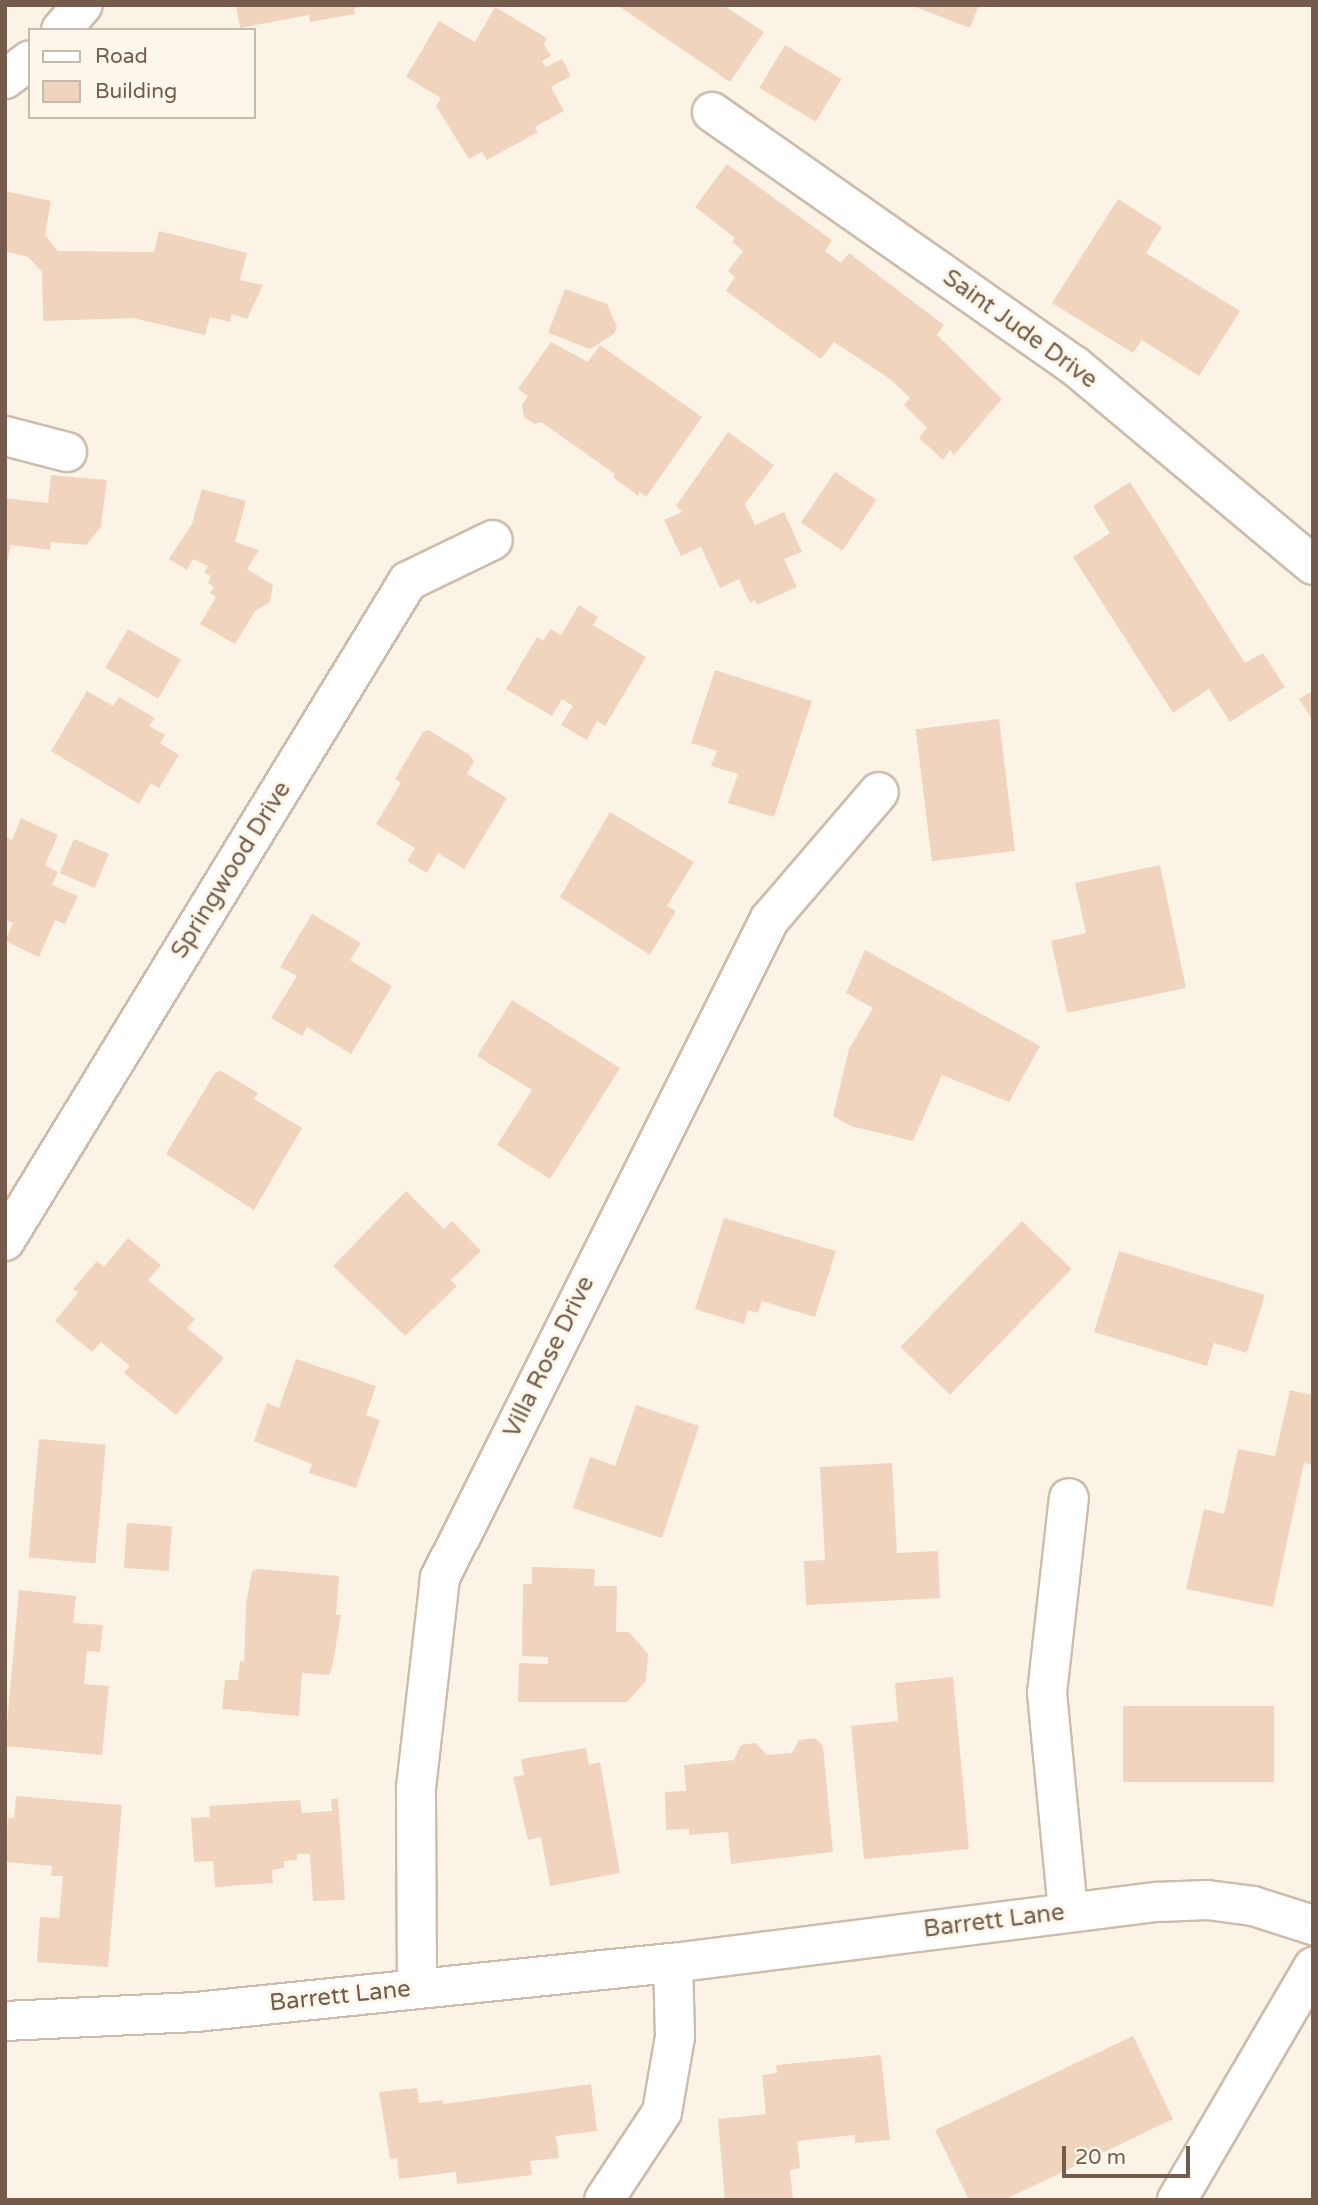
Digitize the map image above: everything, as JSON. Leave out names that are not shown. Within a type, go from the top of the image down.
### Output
[{"type":"street","points":[[63,28],[83,5]]},
{"type":"street","points":[[5,79],[28,62]]},
{"type":"street","name":"Saint Jude Drive","points":[[712,112],[1075,366],[1313,565]]},
{"type":"street","points":[[5,436],[67,452]]},
{"type":"street","name":"Springwood Drive","points":[[5,1241],[408,581],[494,540]]},
{"type":"street","name":"Villa Rose Drive","points":[[417,1988],[416,1788],[440,1578],[770,919],[879,792]]},
{"type":"street","points":[[1068,1911],[1046,1693],[1069,1498]]},
{"type":"street","name":"Barrett Lane","points":[[5,2021],[196,2012],[673,1963],[1068,1911],[1207,1900],[1282,1912],[1313,1925]]},
{"type":"street","points":[[604,2200],[662,2112],[675,2037],[673,1963]]},
{"type":"street","points":[[1177,2200],[1313,1967]]},
{"type":"building","points":[[236,5],[362,7],[354,8],[355,14],[310,22],[309,15],[240,28]]},
{"type":"building","points":[[617,5],[723,5],[764,32],[730,82]]},
{"type":"building","points":[[910,5],[979,5],[970,28]]},
{"type":"building","points":[[495,7],[547,38],[544,44],[551,56],[542,61],[546,67],[562,59],[571,76],[551,87],[564,111],[535,127],[538,132],[487,160],[482,152],[469,159],[436,106],[441,98],[406,77],[439,21],[475,42]]},
{"type":"building","points":[[785,45],[842,79],[816,122],[759,88]]},
{"type":"building","points":[[727,164],[832,240],[825,251],[841,263],[849,253],[944,325],[937,335],[1002,399],[954,455],[950,450],[943,460],[919,438],[927,428],[904,405],[910,398],[890,379],[834,342],[821,359],[726,291],[735,277],[728,271],[743,251],[732,242],[735,238],[695,207]]},
{"type":"building","points":[[5,191],[51,201],[45,235],[58,251],[154,252],[159,231],[247,253],[240,280],[263,285],[247,319],[232,314],[230,322],[210,317],[205,335],[133,318],[43,321],[42,272],[28,257],[5,251]]},
{"type":"building","points":[[1118,199],[1162,227],[1146,253],[1240,311],[1199,376],[1142,340],[1133,353],[1052,303]]},
{"type":"building","points":[[565,289],[607,304],[617,327],[614,334],[590,349],[548,333]]},
{"type":"building","points":[[551,342],[588,362],[600,345],[702,417],[646,497],[640,492],[638,496],[613,477],[615,474],[541,422],[535,424],[524,417],[522,405],[528,396],[518,389]]},
{"type":"building","points":[[728,432],[774,465],[745,504],[755,525],[784,512],[802,552],[784,559],[797,587],[757,605],[755,600],[750,603],[739,579],[720,588],[701,547],[681,556],[664,520],[682,512],[676,506]]},
{"type":"building","points":[[835,472],[876,500],[842,551],[801,523]]},
{"type":"building","points":[[51,475],[107,480],[101,527],[86,545],[51,542],[50,550],[11,545],[5,569],[5,498],[48,503]]},
{"type":"building","points":[[1130,482],[1245,663],[1263,653],[1285,687],[1230,722],[1209,689],[1173,713],[1073,557],[1110,533],[1093,506]]},
{"type":"building","points":[[202,489],[246,501],[235,542],[259,550],[247,569],[273,585],[270,602],[255,611],[235,644],[200,624],[216,597],[210,593],[214,587],[208,583],[211,576],[204,573],[208,566],[193,559],[187,570],[169,559],[192,524]]},
{"type":"building","points":[[579,605],[598,617],[593,625],[646,657],[605,726],[597,721],[587,740],[561,725],[573,706],[562,699],[552,716],[506,689],[537,637],[543,641],[550,629],[561,635]]},
{"type":"building","points":[[128,629],[181,660],[158,698],[106,668]]},
{"type":"building","points":[[715,670],[812,701],[774,817],[728,803],[738,774],[711,766],[717,751],[691,743]]},
{"type":"building","points":[[87,691],[113,706],[119,697],[155,718],[149,726],[165,735],[160,743],[179,755],[159,788],[151,783],[139,804],[51,751]]},
{"type":"building","points":[[1313,691],[1313,721],[1299,699]]},
{"type":"building","points":[[999,719],[1015,851],[932,861],[916,729]]},
{"type":"building","points":[[428,730],[470,755],[474,762],[467,774],[507,798],[464,869],[438,853],[427,873],[407,861],[415,848],[376,824],[401,783],[395,779],[423,732]]},
{"type":"building","points":[[610,812],[694,862],[667,906],[676,911],[650,955],[560,897]]},
{"type":"building","points":[[21,818],[58,835],[45,865],[58,872],[52,885],[78,896],[65,924],[55,920],[39,957],[5,941],[13,923],[5,920],[5,837],[12,840]]},
{"type":"building","points":[[74,839],[109,854],[95,888],[60,873]]},
{"type":"building","points":[[1160,865],[1186,988],[1067,1013],[1051,941],[1086,933],[1075,883]]},
{"type":"building","points":[[312,914],[361,943],[350,960],[392,986],[351,1054],[307,1027],[302,1036],[271,1018],[297,976],[280,967]]},
{"type":"building","points":[[865,950],[1040,1046],[1009,1102],[942,1075],[913,1141],[851,1126],[833,1116],[849,1049],[873,1008],[846,993]]},
{"type":"building","points":[[512,1000],[620,1068],[550,1179],[497,1145],[532,1090],[477,1056]]},
{"type":"building","points":[[221,1071],[258,1093],[254,1099],[302,1128],[254,1210],[166,1154],[215,1073]]},
{"type":"building","points":[[406,1191],[444,1229],[452,1221],[481,1251],[451,1280],[457,1286],[405,1336],[333,1266]]},
{"type":"building","points":[[724,1218],[836,1251],[815,1317],[762,1301],[758,1313],[748,1310],[744,1324],[695,1309]]},
{"type":"building","points":[[1022,1221],[1072,1269],[950,1395],[900,1347]]},
{"type":"building","points":[[128,1238],[161,1265],[148,1280],[195,1319],[187,1328],[224,1358],[176,1415],[124,1373],[130,1366],[101,1342],[92,1352],[55,1321],[78,1293],[73,1289],[97,1261],[104,1267]]},
{"type":"building","points":[[1119,1251],[1265,1295],[1247,1353],[1214,1343],[1207,1366],[1094,1332]]},
{"type":"building","points":[[296,1359],[376,1386],[366,1415],[380,1420],[356,1488],[309,1473],[312,1464],[254,1441],[267,1403],[279,1408]]},
{"type":"building","points":[[1290,1390],[1313,1395],[1313,1465],[1304,1463],[1273,1607],[1186,1589],[1204,1509],[1224,1514],[1238,1449],[1275,1456]]},
{"type":"building","points":[[636,1405],[699,1426],[662,1538],[573,1508],[590,1457],[615,1466]]},
{"type":"building","points":[[39,1439],[106,1445],[95,1563],[29,1558]]},
{"type":"building","points":[[892,1463],[897,1553],[938,1551],[940,1598],[806,1605],[804,1561],[825,1560],[820,1467]]},
{"type":"building","points":[[127,1523],[172,1526],[169,1571],[124,1568]]},
{"type":"building","points":[[532,1567],[595,1569],[594,1586],[617,1586],[616,1632],[629,1632],[648,1654],[646,1681],[627,1702],[518,1702],[519,1663],[548,1664],[548,1657],[522,1656],[523,1584],[532,1584]]},
{"type":"building","points":[[259,1569],[339,1576],[336,1615],[341,1615],[332,1668],[329,1675],[302,1673],[299,1716],[222,1709],[225,1680],[238,1680],[240,1661],[244,1662],[246,1604],[252,1571]]},
{"type":"building","points":[[19,1590],[76,1596],[73,1623],[103,1625],[100,1652],[87,1651],[84,1684],[109,1686],[102,1755],[5,1746]]},
{"type":"building","points":[[953,1677],[969,1849],[864,1859],[851,1726],[898,1721],[895,1683]]},
{"type":"building","points":[[1123,1706],[1274,1706],[1274,1782],[1123,1782]]},
{"type":"building","points":[[815,1738],[823,1746],[833,1852],[731,1864],[728,1832],[689,1835],[689,1829],[666,1830],[665,1792],[686,1791],[684,1765],[734,1760],[741,1745],[756,1743],[767,1755],[792,1753],[799,1740]]},
{"type":"building","points":[[586,1748],[589,1765],[600,1762],[620,1873],[550,1886],[541,1837],[528,1840],[513,1777],[524,1775],[521,1759]]},
{"type":"building","points":[[16,1796],[122,1805],[108,1967],[37,1962],[40,1917],[59,1918],[63,1876],[51,1876],[52,1866],[5,1862],[8,1818],[14,1818]]},
{"type":"building","points":[[331,1799],[338,1799],[345,1900],[313,1901],[310,1854],[297,1854],[297,1860],[284,1861],[284,1868],[272,1870],[273,1883],[215,1887],[213,1861],[194,1862],[191,1818],[210,1817],[209,1806],[300,1800],[302,1813],[332,1811]]},
{"type":"building","points":[[1133,2036],[1173,2119],[1004,2200],[969,2200],[935,2130]]},
{"type":"building","points":[[881,2055],[890,2140],[855,2143],[855,2135],[797,2141],[800,2168],[790,2170],[793,2200],[725,2200],[718,2119],[766,2114],[762,2075],[777,2073],[776,2065]]},
{"type":"building","points":[[591,2084],[597,2131],[556,2136],[559,2158],[530,2161],[532,2175],[457,2184],[456,2172],[399,2179],[397,2158],[390,2159],[379,2092],[417,2088],[419,2103],[443,2100],[443,2104]]}]
